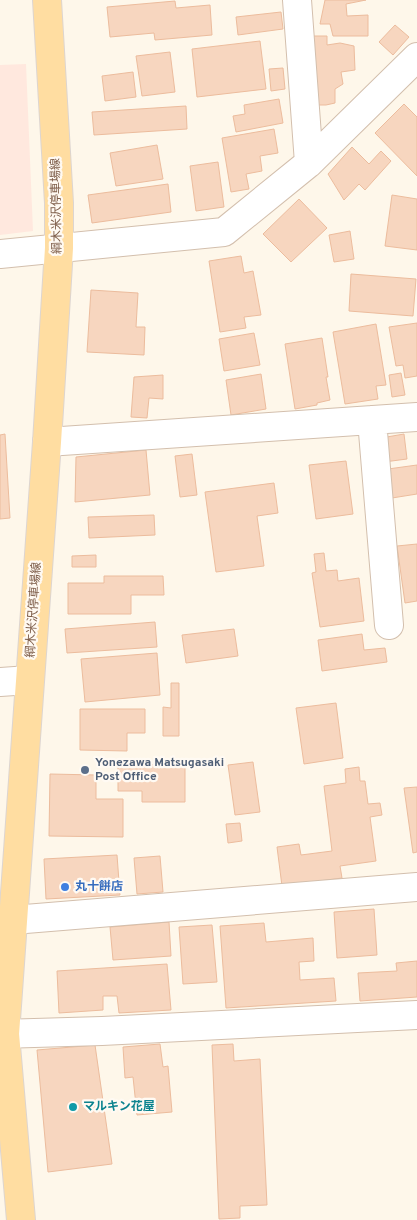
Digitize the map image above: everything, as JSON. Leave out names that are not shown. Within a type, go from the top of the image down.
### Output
[{"type":"main road","name":"綱木米沢停車場線","points":[[21,1220],[3,1034],[13,920],[59,248],[59,203],[47,0]]},
{"type":"street","points":[[296,0],[309,163]]},
{"type":"street","points":[[0,254],[224,232],[309,163],[417,56]]},
{"type":"street","points":[[47,442],[417,417]]},
{"type":"street","points":[[372,420],[389,625]]},
{"type":"street","points":[[0,682],[29,680]]},
{"type":"street","points":[[13,920],[417,887]]},
{"type":"street","points":[[3,1034],[417,1016]]},
{"type":"shaded area","points":[[26,64],[33,231],[0,235],[0,65]]},
{"type":"building","points":[[325,0],[366,0],[346,4],[347,16],[368,15],[368,36],[333,36],[330,24],[320,24]]},
{"type":"building","points":[[175,1],[176,8],[210,5],[212,35],[155,40],[154,33],[110,37],[107,7]]},
{"type":"building","points":[[281,12],[283,29],[238,35],[236,17]]},
{"type":"building","points":[[395,25],[409,37],[393,55],[379,42]]},
{"type":"building","points":[[312,36],[327,36],[327,45],[340,43],[354,46],[355,70],[341,72],[343,84],[335,89],[335,103],[312,105]]},
{"type":"building","points":[[260,41],[266,89],[197,97],[192,49]]},
{"type":"building","points":[[170,52],[175,92],[142,96],[136,56]]},
{"type":"building","points":[[283,68],[285,89],[271,91],[269,69]]},
{"type":"building","points":[[133,72],[136,97],[105,101],[102,76]]},
{"type":"building","points":[[279,99],[283,123],[236,132],[233,116],[245,114],[244,105]]},
{"type":"building","points":[[404,104],[417,117],[417,176],[375,133]]},
{"type":"building","points":[[186,106],[187,129],[94,135],[92,112]]},
{"type":"building","points":[[274,129],[278,153],[260,156],[262,171],[246,174],[249,189],[231,192],[222,138]]},
{"type":"building","points":[[157,145],[163,179],[116,186],[110,153]]},
{"type":"building","points":[[352,147],[369,164],[381,151],[391,161],[365,190],[359,184],[344,200],[328,174]]},
{"type":"building","points":[[218,162],[224,207],[196,211],[190,166]]},
{"type":"building","points":[[168,184],[171,212],[92,223],[88,195]]},
{"type":"building","points":[[392,195],[417,199],[417,250],[385,246]]},
{"type":"building","points":[[299,199],[327,228],[291,262],[263,234]]},
{"type":"building","points":[[350,231],[354,259],[334,262],[329,235]]},
{"type":"building","points":[[241,256],[244,273],[253,271],[261,315],[244,317],[246,328],[220,332],[209,261]]},
{"type":"building","points":[[351,274],[416,279],[413,316],[349,311]]},
{"type":"building","points":[[91,290],[138,293],[136,327],[145,327],[144,355],[87,352]]},
{"type":"building","points":[[417,323],[417,376],[405,378],[403,365],[396,366],[389,327]]},
{"type":"building","points":[[376,324],[386,385],[376,386],[378,399],[345,404],[333,332]]},
{"type":"building","points":[[254,333],[260,365],[224,371],[219,339]]},
{"type":"building","points":[[322,338],[330,400],[317,403],[317,405],[295,409],[285,344]]},
{"type":"building","points":[[401,373],[405,395],[392,397],[389,375]]},
{"type":"building","points":[[261,374],[266,409],[231,415],[226,380]]},
{"type":"building","points":[[163,375],[163,399],[149,398],[147,418],[131,417],[134,377]]},
{"type":"building","points":[[5,434],[10,518],[0,519],[0,435]]},
{"type":"building","points":[[404,434],[407,459],[384,462],[381,438]]},
{"type":"building","points":[[146,450],[150,495],[75,502],[76,457]]},
{"type":"building","points":[[192,454],[197,495],[180,497],[175,456]]},
{"type":"building","points":[[346,461],[353,514],[316,519],[309,465]]},
{"type":"building","points":[[417,465],[417,494],[392,498],[388,469]]},
{"type":"building","points":[[274,483],[278,513],[257,516],[264,566],[216,572],[205,492]]},
{"type":"building","points":[[154,515],[155,535],[89,538],[88,517]]},
{"type":"building","points":[[417,544],[417,601],[405,603],[397,546]]},
{"type":"building","points":[[324,553],[326,571],[337,570],[338,581],[359,578],[364,621],[320,627],[312,573],[316,572],[314,554]]},
{"type":"building","points":[[96,555],[96,567],[72,567],[72,556]]},
{"type":"building","points":[[104,576],[163,576],[164,595],[131,595],[131,614],[68,614],[68,583],[104,583]]},
{"type":"building","points":[[155,622],[157,647],[67,653],[65,629]]},
{"type":"building","points":[[234,629],[238,656],[186,663],[182,635]]},
{"type":"building","points":[[362,634],[364,650],[385,648],[387,662],[322,671],[318,640]]},
{"type":"building","points":[[157,653],[160,695],[85,702],[81,659]]},
{"type":"building","points":[[171,683],[179,683],[179,736],[163,736],[163,707],[171,708]]},
{"type":"building","points":[[336,703],[343,758],[304,764],[296,708]]},
{"type":"building","points":[[80,709],[145,709],[145,733],[127,733],[127,751],[80,750]]},
{"type":"building","points":[[253,762],[260,812],[235,815],[228,765]]},
{"type":"building","points":[[118,764],[185,765],[185,802],[142,802],[142,791],[118,791]]},
{"type":"building","points":[[359,767],[360,781],[365,781],[368,804],[380,803],[382,815],[370,817],[376,861],[340,866],[342,878],[282,886],[277,847],[299,844],[301,855],[332,851],[324,786],[346,783],[345,769]]},
{"type":"building","points":[[50,774],[96,775],[96,799],[123,799],[123,837],[49,836]]},
{"type":"building","points":[[417,787],[417,852],[413,853],[404,788]]},
{"type":"building","points":[[240,823],[242,841],[228,843],[226,824]]},
{"type":"building","points":[[117,855],[120,895],[46,899],[44,859]]},
{"type":"building","points":[[160,856],[163,892],[137,894],[134,858]]},
{"type":"building","points":[[374,909],[377,955],[337,958],[334,912]]},
{"type":"building","points":[[169,922],[171,956],[113,960],[110,927]]},
{"type":"building","points":[[264,923],[266,942],[313,938],[314,961],[299,962],[300,980],[334,978],[336,1001],[226,1008],[220,926]]},
{"type":"building","points":[[212,925],[217,982],[183,984],[179,927]]},
{"type":"building","points":[[417,961],[417,997],[360,1001],[358,973],[397,971],[396,963]]},
{"type":"building","points":[[167,964],[171,1010],[119,1013],[117,996],[103,996],[103,1010],[59,1013],[57,971]]},
{"type":"building","points":[[160,1044],[163,1067],[168,1066],[172,1112],[137,1115],[133,1077],[125,1078],[123,1047]]},
{"type":"building","points":[[233,1044],[234,1061],[260,1059],[267,1205],[240,1206],[240,1218],[219,1219],[212,1045]]},
{"type":"building","name":"マルキン花屋","points":[[95,1045],[112,1164],[48,1172],[37,1050]]},
{"type":"place","name":"Yonezawa Matsugasaki Post Office","points":[[85,770]]},
{"type":"place","name":"丸十餅店","points":[[65,887]]},
{"type":"place","name":"マルキン花屋","points":[[73,1107]]}]
